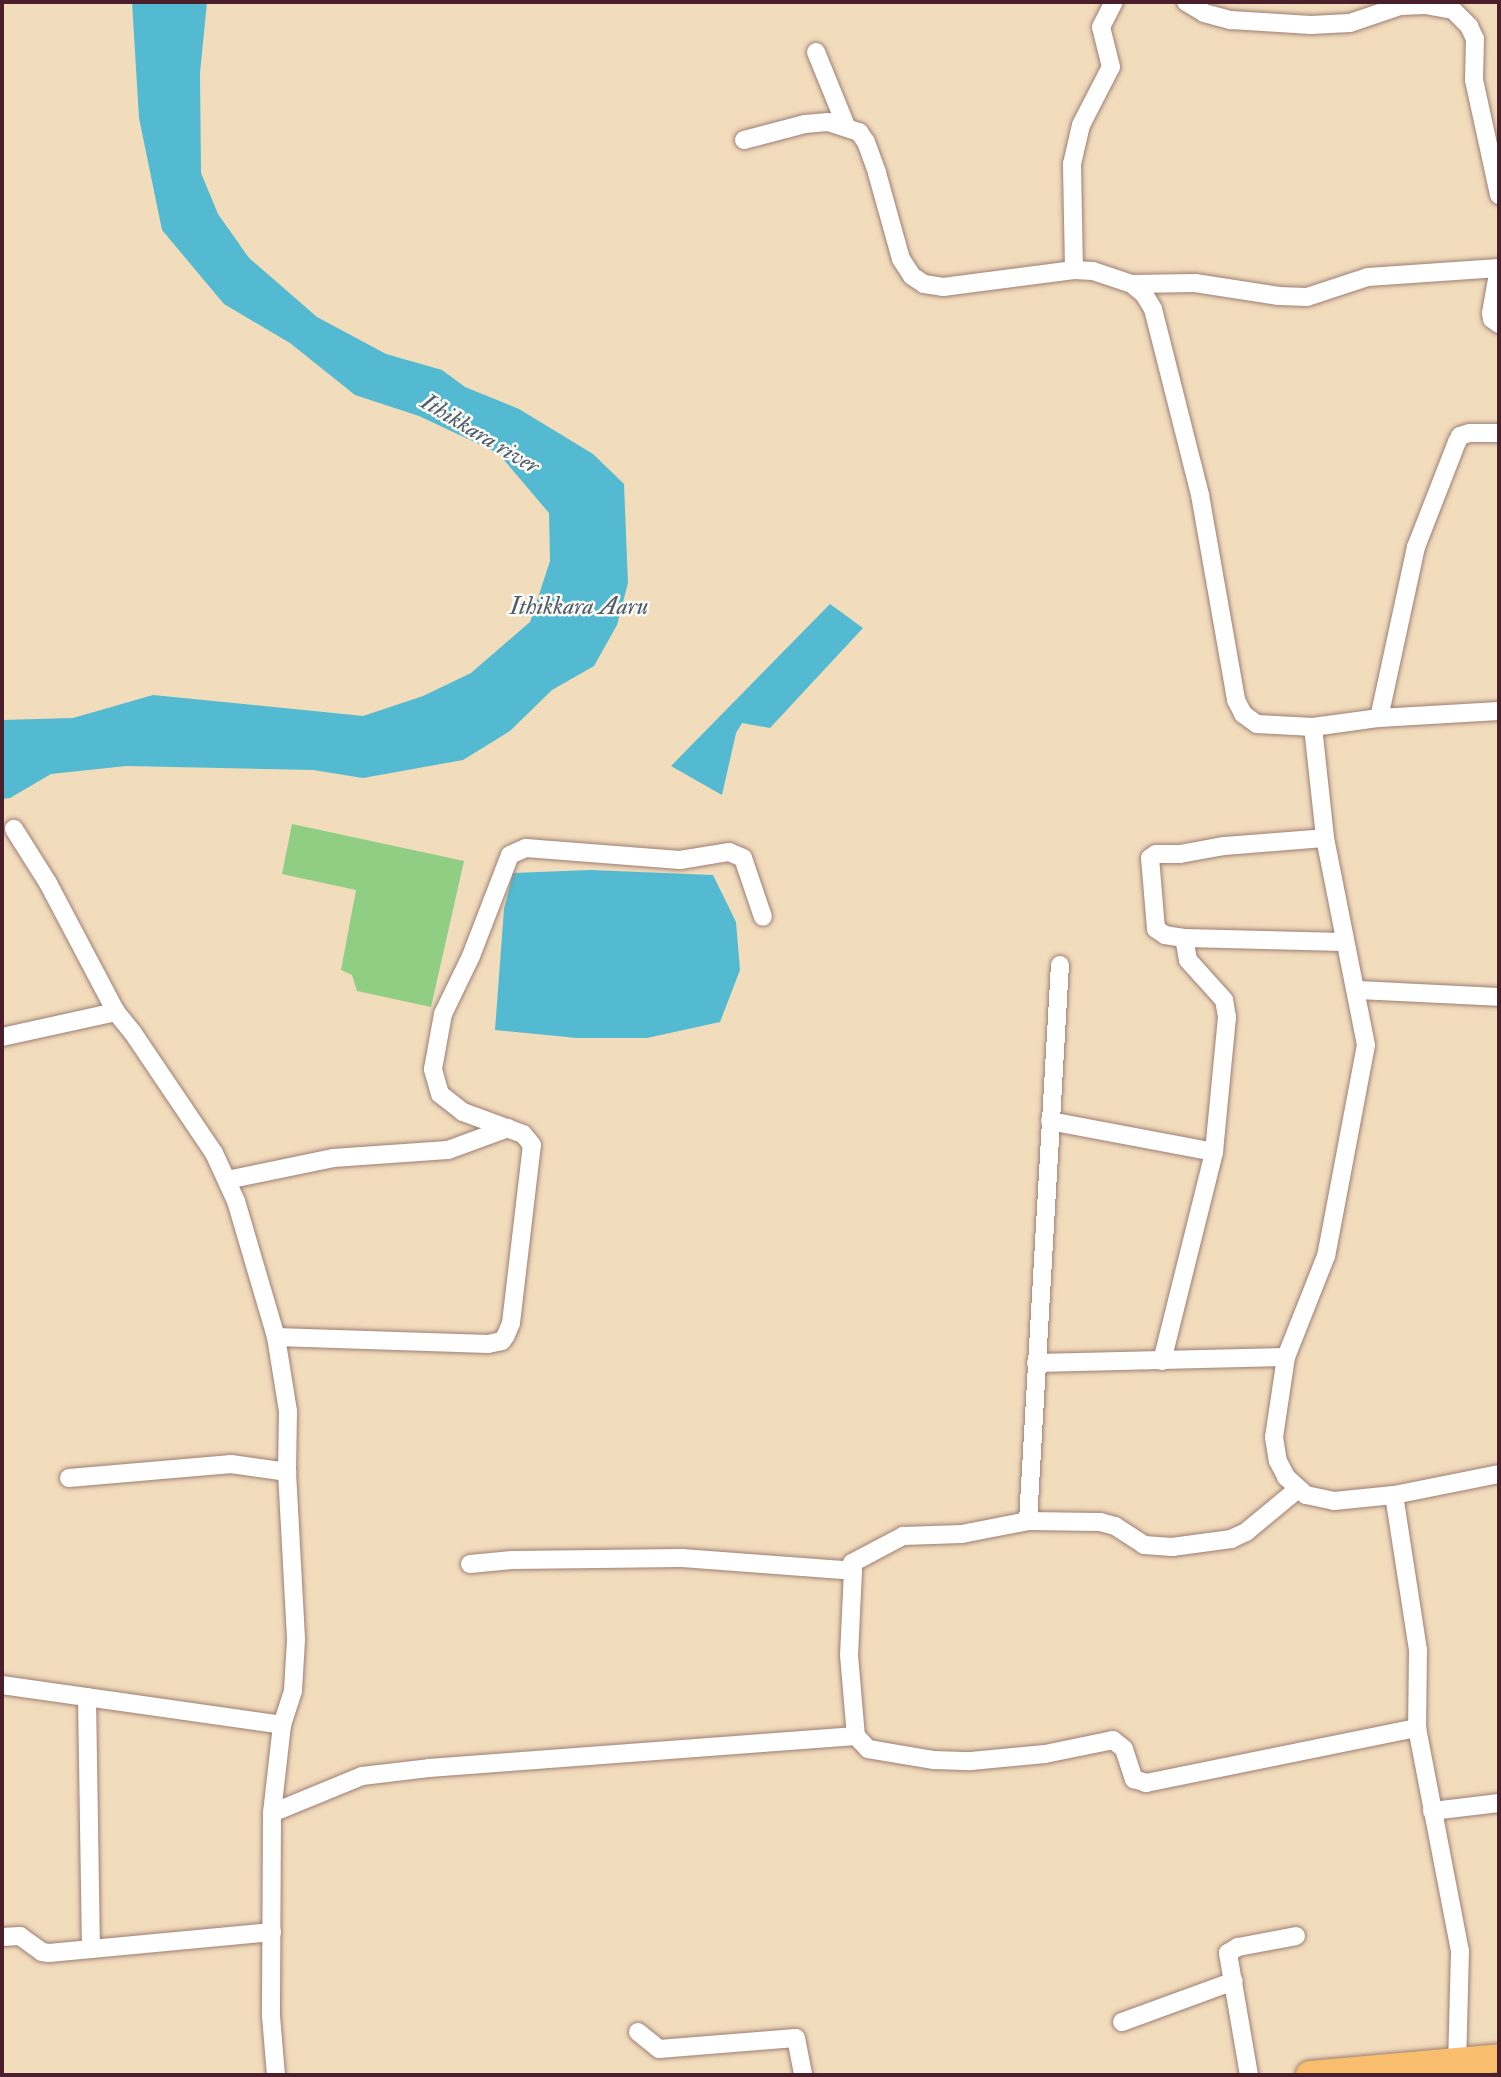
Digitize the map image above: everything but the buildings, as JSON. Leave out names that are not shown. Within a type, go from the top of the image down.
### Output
[{"type":"highway","points":[[1313,2075],[1499,2058]]},
{"type":"street","points":[[1074,270],[1072,164],[1081,125],[1111,67],[1101,27],[1114,2]]},
{"type":"street","points":[[1186,2],[1204,13],[1231,20],[1320,25],[1350,23],[1400,6],[1425,5],[1452,10],[1469,26],[1475,39],[1474,80],[1499,195]]},
{"type":"street","points":[[817,52],[846,126]]},
{"type":"street","points":[[744,140],[805,124],[828,122],[859,132],[866,142],[901,259],[912,276],[924,284],[943,287],[1074,270],[1093,271],[1132,284],[1195,283],[1279,296],[1307,297],[1368,277],[1499,268],[1491,313],[1492,319],[1499,324]]},
{"type":"street","points":[[1132,284],[1144,294],[1153,309],[1200,495],[1239,708],[1243,715],[1257,724],[1313,727],[1380,718],[1499,711]]},
{"type":"street","points":[[1380,718],[1416,547],[1457,442],[1460,436],[1469,433],[1499,433]]},
{"type":"street","points":[[1313,727],[1325,838],[1366,1045],[1326,1256],[1286,1357],[1274,1444],[1281,1467],[1298,1489],[1320,1500],[1394,1495],[1499,1474]]},
{"type":"street","points":[[15,829],[48,883],[116,1012],[183,1107],[227,1180],[236,1201],[276,1337],[288,1411],[287,1472],[296,1640],[293,1691],[282,1725],[272,1813],[271,2016],[276,2075]]},
{"type":"street","points":[[1325,838],[1152,854],[1156,929],[1165,935],[1184,938],[1344,942]]},
{"type":"street","points":[[276,1337],[488,1344],[502,1341],[511,1323],[533,1152],[529,1139],[508,1128],[463,1112],[447,1100],[437,1087],[433,1069],[443,1014],[471,956],[510,855],[526,848],[680,860],[729,852],[743,858],[763,917]]},
{"type":"street","points":[[1162,1361],[1214,1152],[1226,1008],[1219,994],[1188,960],[1184,938]]},
{"type":"street","points":[[1028,1521],[1060,965]]},
{"type":"street","points":[[1357,990],[1499,997]]},
{"type":"street","points":[[2,1037],[116,1012]]},
{"type":"street","points":[[1050,1121],[1214,1152]]},
{"type":"street","points":[[227,1180],[333,1158],[449,1150],[508,1128]]},
{"type":"street","points":[[1035,1363],[1286,1357]]},
{"type":"street","points":[[69,1478],[232,1464],[287,1472]]},
{"type":"street","points":[[1298,1489],[1246,1532],[1231,1539],[1172,1547],[1144,1545],[1115,1526],[1100,1522],[1028,1521],[962,1534],[903,1536],[852,1563],[849,1656],[856,1736],[869,1749],[934,1760],[971,1761],[1045,1755],[1113,1740],[1125,1749],[1134,1779],[1146,1783],[1417,1728]]},
{"type":"street","points":[[1394,1495],[1418,1650],[1417,1728],[1460,1951],[1457,2062]]},
{"type":"street","points":[[470,1564],[512,1560],[682,1558],[853,1571]]},
{"type":"street","points":[[2,1685],[282,1725]]},
{"type":"street","points":[[88,1697],[91,1949]]},
{"type":"street","points":[[272,1813],[362,1776],[429,1768],[856,1736]]},
{"type":"street","points":[[1432,1811],[1499,1803]]},
{"type":"street","points":[[2,1937],[20,1936],[42,1952],[49,1953],[272,1932]]},
{"type":"street","points":[[1249,2075],[1228,1953],[1231,1949],[1296,1936]]},
{"type":"street","points":[[1122,2022],[1234,1981]]},
{"type":"street","points":[[638,2032],[659,2049],[796,2038],[803,2075]]},
{"type":"green space","points":[[292,824],[464,861],[431,1007],[357,991],[352,975],[341,970],[356,890],[282,874]]},
{"type":"water","name":"Ithikkara Aaru","points":[[132,2],[207,2],[200,73],[201,173],[218,214],[249,258],[317,317],[386,354],[442,370],[465,387],[519,409],[593,454],[624,484],[628,583],[617,625],[594,666],[552,690],[510,731],[463,760],[363,778],[313,770],[126,766],[51,774],[10,798],[2,799],[2,720],[73,718],[153,695],[363,716],[423,696],[471,673],[530,622],[550,561],[549,513],[498,453],[419,416],[355,395],[290,343],[224,304],[162,230],[139,118]]},
{"type":"water","points":[[830,604],[863,628],[770,728],[742,723],[736,733],[722,795],[671,766]]},
{"type":"water","points":[[590,870],[713,875],[736,922],[740,970],[720,1022],[647,1038],[577,1038],[495,1030],[504,909],[513,873]]},
{"type":"water label","name":"Ithikkara river","points":[[480,434]]}]
